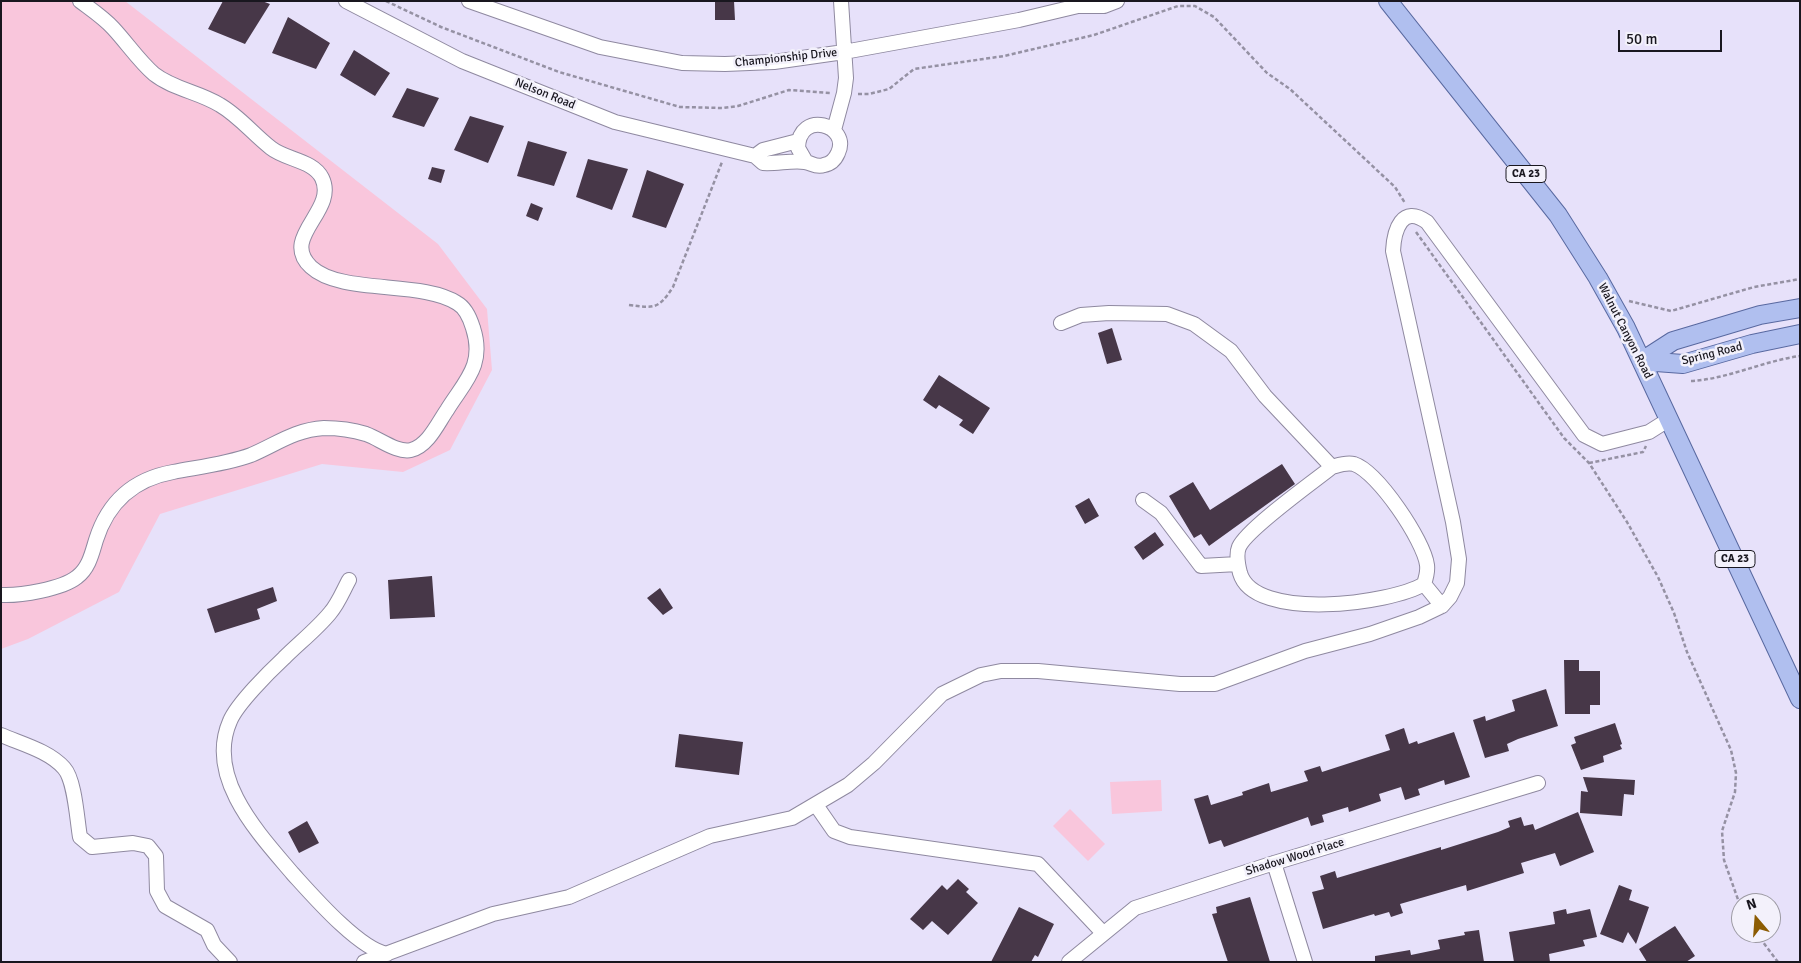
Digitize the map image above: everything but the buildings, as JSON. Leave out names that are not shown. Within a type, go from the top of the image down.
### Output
[{"type":"main road","name":"Walnut Canyon Road","points":[[1388,1],[1558,215],[1609,297],[1642,361],[1800,700]]},
{"type":"main road","name":"Spring Road","points":[[1642,361],[1672,341],[1760,315],[1800,308]]},
{"type":"main road","name":"Spring Road","points":[[1642,361],[1683,364],[1752,344],[1800,334]]},
{"type":"street","points":[[1,596],[33,593],[77,577],[88,563],[101,526],[111,507],[128,490],[150,478],[245,457],[283,438],[326,428],[356,431],[378,438],[400,450],[416,448],[435,430],[472,374],[477,354],[475,335],[470,318],[457,303],[436,295],[335,280],[309,266],[302,251],[302,240],[322,205],[325,192],[323,180],[315,170],[274,151],[238,117],[218,104],[159,78],[112,27],[80,1]]},
{"type":"street","name":"Nelson Road","points":[[346,1],[462,61],[615,122],[755,156],[763,163],[806,162],[819,166],[832,162],[837,156],[840,143],[834,130],[844,93],[841,1]]},
{"type":"street","name":"Championship Drive","points":[[469,1],[600,47],[682,63],[725,64],[774,62],[844,52],[1019,20],[1080,4],[1104,6],[1117,1]]},
{"type":"street","points":[[806,162],[799,153],[798,141],[804,130],[815,124],[822,124],[834,130]]},
{"type":"street","points":[[755,156],[763,150],[798,141]]},
{"type":"street","points":[[364,962],[493,914],[569,897],[704,838],[792,818],[848,785],[874,763],[942,694],[981,674],[1002,671],[1038,671],[1180,684],[1215,684],[1305,651],[1379,631],[1419,617],[1442,606],[1450,597],[1457,583],[1459,559],[1453,522],[1393,251],[1394,232],[1400,223],[1410,216],[1419,216],[1427,222],[1584,436],[1602,444],[1649,432],[1668,420]]},
{"type":"street","points":[[1061,323],[1081,315],[1109,313],[1167,314],[1194,324],[1231,351],[1265,396],[1332,467]]},
{"type":"street","points":[[1424,584],[1411,592],[1397,596],[1353,602],[1279,602],[1252,590],[1242,580],[1238,564],[1239,547],[1250,532],[1332,467],[1344,463],[1354,464],[1365,469],[1405,517],[1422,549],[1427,565],[1424,584],[1442,606]]},
{"type":"street","points":[[1143,500],[1161,513],[1201,566],[1238,564]]},
{"type":"street","points":[[349,580],[331,613],[282,660],[237,710],[227,730],[223,753],[236,794],[253,827],[331,914],[371,948],[387,954]]},
{"type":"street","points":[[1,736],[51,757],[65,769],[70,780],[80,837],[86,843],[92,846],[133,843],[148,846],[156,856],[157,891],[165,906],[207,930],[214,945],[230,962]]},
{"type":"street","name":"Shadow Wood Place","points":[[1069,962],[1135,908],[1274,863],[1538,783]]},
{"type":"street","points":[[816,805],[834,831],[850,837],[1038,864],[1103,933]]},
{"type":"street","points":[[1274,863],[1304,962]]},
{"type":"path","points":[[386,1],[441,27],[559,72],[680,107],[723,108],[738,106],[789,90],[830,93]]},
{"type":"path","points":[[858,94],[869,94],[888,89],[914,69],[1022,52],[1094,35],[1178,6],[1195,6],[1214,16],[1267,73],[1290,89],[1395,187],[1406,206]]},
{"type":"path","points":[[629,305],[654,308],[663,302],[673,288],[727,149]]},
{"type":"path","points":[[1414,228],[1564,438],[1589,463],[1627,522],[1658,577],[1674,613],[1687,652],[1731,750],[1736,772],[1735,792],[1722,831],[1724,860],[1736,893]]},
{"type":"path","points":[[1609,297],[1671,311],[1754,287],[1800,279]]},
{"type":"path","points":[[1691,381],[1705,380],[1781,358],[1800,356]]},
{"type":"path","points":[[1589,463],[1643,452]]},
{"type":"path","points":[[1764,943],[1778,962]]},
{"type":"shaded area","points":[[1,1],[125,1],[438,244],[487,309],[492,370],[450,450],[403,472],[322,464],[160,514],[119,592],[28,639],[1,649]]},
{"type":"shaded area","points":[[1161,780],[1162,811],[1112,814],[1110,782]]},
{"type":"shaded area","points":[[1070,809],[1105,844],[1088,861],[1053,826]]}]
